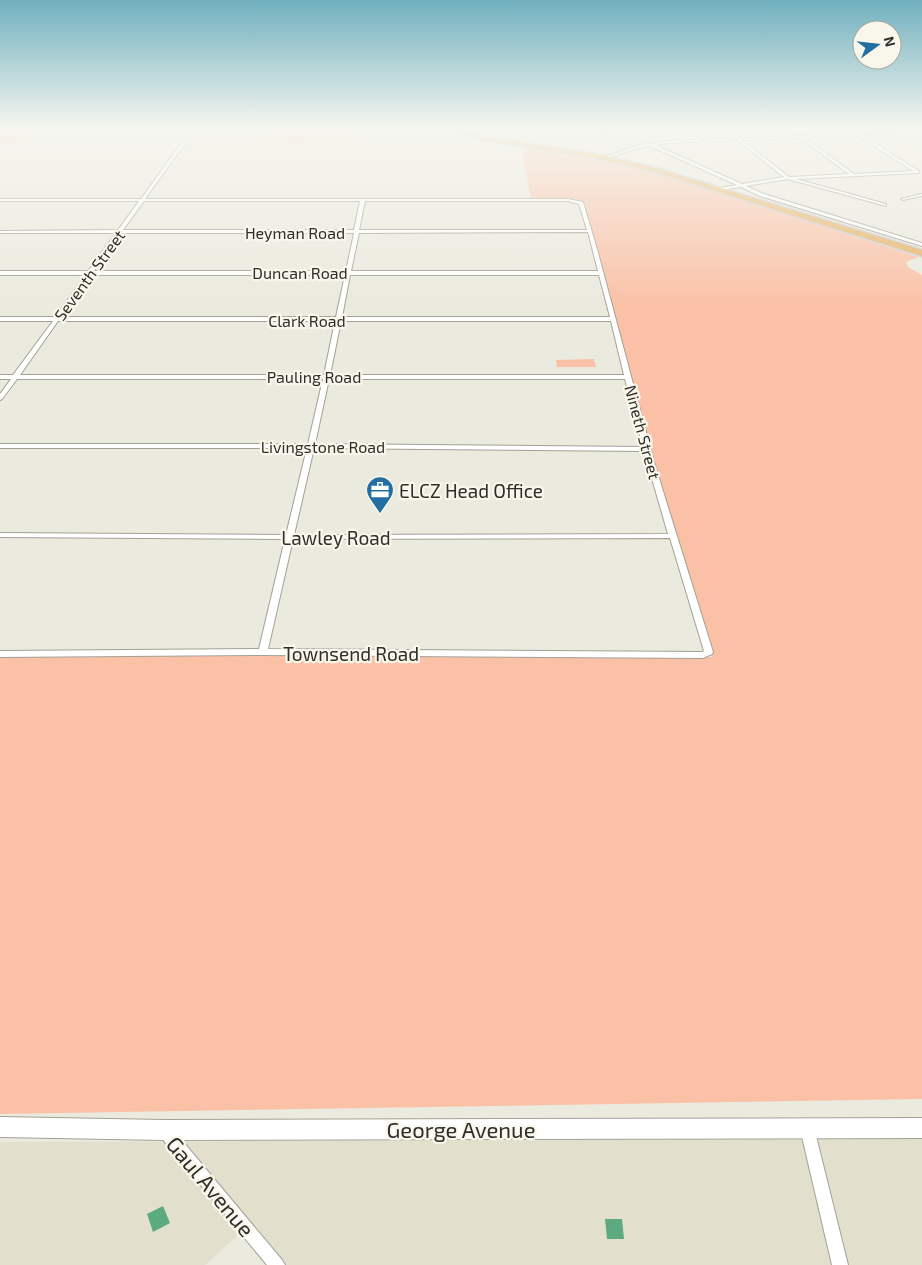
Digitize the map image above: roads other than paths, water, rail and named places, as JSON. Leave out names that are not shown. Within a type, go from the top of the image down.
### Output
[{"type":"highway","points":[[715,187],[922,253]]},
{"type":"main road","name":"George Avenue","points":[[0,1127],[164,1130],[922,1128]]},
{"type":"street","name":"Seventh Street","points":[[0,398],[153,187]]},
{"type":"street","points":[[722,189],[730,187]]},
{"type":"street","points":[[744,187],[762,195],[922,245]]},
{"type":"street","points":[[820,187],[884,205]]},
{"type":"street","points":[[903,200],[922,195]]},
{"type":"street","points":[[0,200],[363,199],[327,376],[263,652]]},
{"type":"street","name":"Nineth Street","points":[[363,199],[568,200],[581,203],[647,449],[708,650],[708,654],[703,655]]},
{"type":"street","points":[[845,228],[857,225]]},
{"type":"street","name":"Heyman Road","points":[[0,232],[589,231]]},
{"type":"street","name":"Duncan Road","points":[[0,273],[601,273]]},
{"type":"street","name":"Clark Road","points":[[0,319],[613,319]]},
{"type":"street","name":"Pauling Road","points":[[0,377],[629,377]]},
{"type":"street","name":"Livingstone Road","points":[[0,446],[647,449]]},
{"type":"street","name":"Lawley Road","points":[[0,535],[289,537],[672,536]]},
{"type":"street","name":"Townsend Road","points":[[0,654],[263,652],[703,655]]},
{"type":"street","points":[[807,1127],[840,1265]]},
{"type":"street","name":"Gaul Avenue","points":[[164,1130],[278,1265]]},
{"type":"place","name":"ELCZ Head Office","points":[[380,514]]}]
